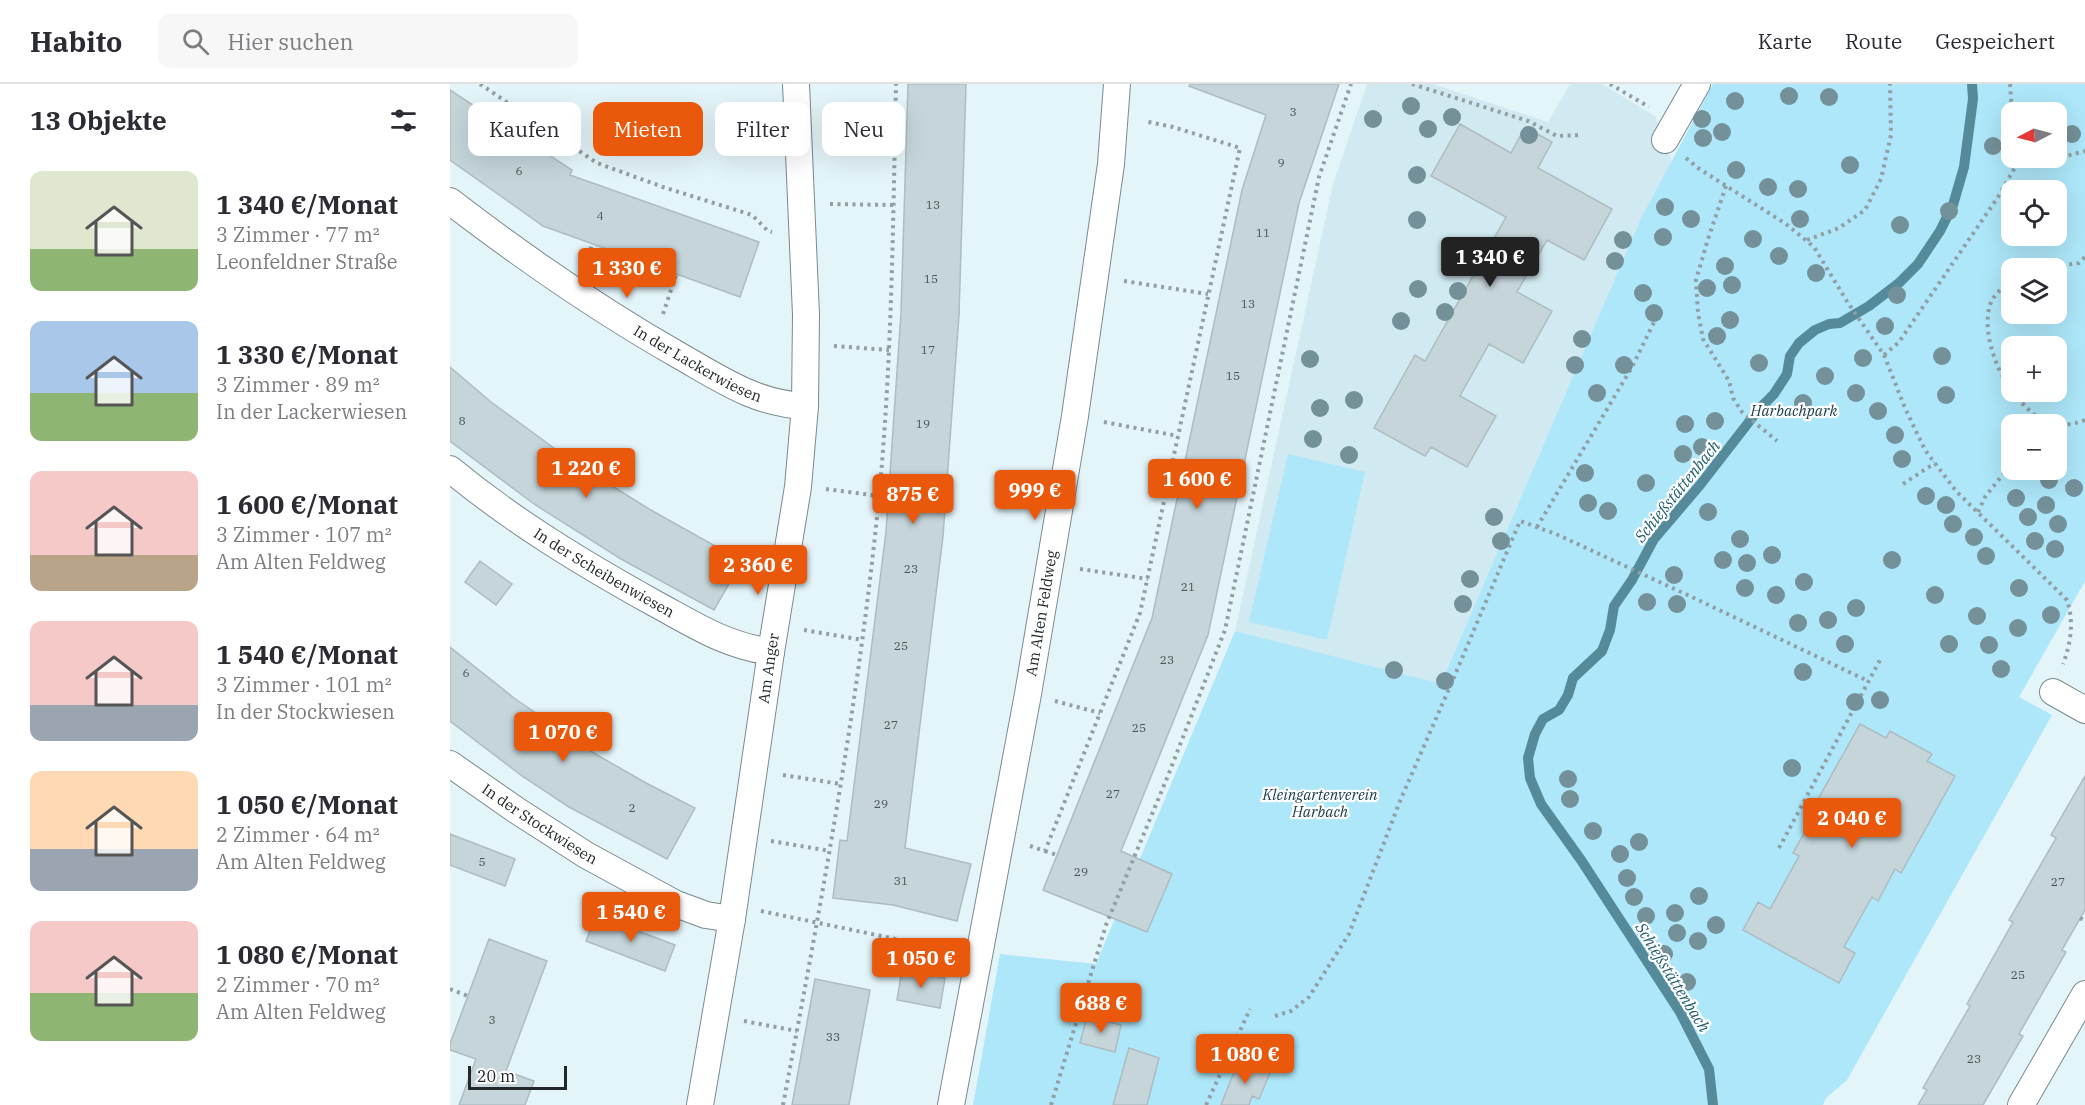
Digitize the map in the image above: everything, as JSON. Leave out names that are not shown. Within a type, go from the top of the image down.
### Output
[{"type":"street","name":"Am Anger","points":[[700,1105],[742,914],[771,652],[798,487],[806,406],[806,315],[796,84]]},
{"type":"street","name":"Am Alten Feldweg","points":[[951,1105],[1028,694],[1075,416],[1111,164],[1117,84]]},
{"type":"street","points":[[1675,148],[1697,84]]},
{"type":"street","name":"In der Lackerwiesen","points":[[450,201],[581,296],[656,342],[737,388],[767,401],[806,406]]},
{"type":"street","name":"In der Scheibenwiesen","points":[[450,469],[540,536],[611,579],[724,641],[748,649],[771,652]]},
{"type":"street","points":[[2053,692],[2085,710]]},
{"type":"street","name":"In der Stockwiesen","points":[[450,764],[516,810],[596,860],[676,904],[706,915],[742,914]]},
{"type":"street","points":[[2021,1105],[2085,994]]},
{"type":"path","points":[[480,84],[597,163],[752,215],[768,231],[777,232]]},
{"type":"path","points":[[783,1105],[830,851],[863,640],[879,496],[890,350],[897,84]]},
{"type":"path","points":[[1052,1105],[1106,925],[1225,630],[1319,177],[1351,84]]},
{"type":"path","points":[[1412,84],[1528,121],[1557,136],[1582,135]]},
{"type":"path","points":[[1610,84],[1654,110]]},
{"type":"path","points":[[1807,240],[1839,228],[1865,210],[1881,179],[1891,135],[1890,84]]},
{"type":"path","points":[[2010,84],[2011,102]]},
{"type":"path","points":[[1045,851],[1140,613],[1240,148],[1173,127],[1142,121]]},
{"type":"path","points":[[1675,148],[1698,168],[1786,224],[1814,247],[1848,303],[1884,355],[1925,450],[1956,491],[2067,600],[2072,615],[2069,648],[2053,692]]},
{"type":"path","points":[[2067,156],[2085,151]]},
{"type":"path","points":[[1884,355],[1899,342],[1998,197],[2015,168]]},
{"type":"path","points":[[1726,186],[1696,280],[1698,313],[1703,339],[1729,381],[1733,398],[1742,412],[1777,441]]},
{"type":"path","points":[[844,204],[893,206]]},
{"type":"path","points":[[2067,265],[2079,263],[2085,257]]},
{"type":"path","points":[[662,318],[676,275]]},
{"type":"path","points":[[1120,281],[1208,294]]},
{"type":"path","points":[[2001,291],[1994,297],[1990,309],[1989,328],[1992,353],[2001,374]]},
{"type":"path","points":[[1537,527],[1632,368],[1659,312]]},
{"type":"path","points":[[842,346],[890,350]]},
{"type":"path","points":[[2021,402],[2033,414]]},
{"type":"path","points":[[2067,425],[2085,420]]},
{"type":"path","points":[[1100,422],[1178,436]]},
{"type":"path","points":[[1903,484],[1935,463]]},
{"type":"path","points":[[1978,512],[1985,497],[2001,477]]},
{"type":"path","points":[[835,490],[879,496]]},
{"type":"path","points":[[1275,1016],[1291,1011],[1309,997],[1349,934],[1400,801],[1520,521],[1631,568],[1868,681]]},
{"type":"path","points":[[1075,568],[1148,579]]},
{"type":"path","points":[[814,632],[863,640]]},
{"type":"path","points":[[1779,848],[1880,660]]},
{"type":"path","points":[[1054,701],[1100,713]]},
{"type":"path","points":[[772,774],[841,784]]},
{"type":"path","points":[[789,844],[830,851]]},
{"type":"path","points":[[1026,845],[1057,855]]},
{"type":"path","points":[[742,914],[817,922],[910,942],[917,949]]},
{"type":"path","points":[[450,989],[468,996]]},
{"type":"path","points":[[1206,1105],[1250,1009]]},
{"type":"path","points":[[734,1020],[797,1031]]},
{"type":"shaded area","points":[[1367,84],[1433,84],[1548,122],[1570,84],[1602,84],[1655,116],[1672,161],[1641,218],[1441,685],[1235,631],[1333,184]]},
{"type":"green space","points":[[1713,84],[2085,84],[2085,581],[2019,697],[2052,715],[1847,1080],[1826,1098],[1823,1105],[973,1105],[1000,954],[1096,964],[1235,631],[1441,684],[1641,218]]},
{"type":"green space","points":[[1288,454],[1365,472],[1327,640],[1249,622]]},
{"type":"building","points":[[908,84],[966,84],[959,315],[943,536],[905,848],[971,864],[957,921],[893,905],[833,898],[840,840],[847,841],[886,532],[901,313]]},
{"type":"building","points":[[1190,84],[1339,84],[1299,203],[1208,635],[1121,851],[1172,874],[1147,932],[1043,890],[1152,618],[1242,190],[1266,115],[1189,86]]},
{"type":"building","points":[[450,90],[468,102],[468,156],[551,156],[572,170],[570,175],[759,242],[740,297],[543,226],[450,160]]},
{"type":"building","points":[[1460,124],[1511,153],[1525,127],[1552,142],[1538,168],[1612,209],[1584,260],[1547,240],[1517,292],[1552,311],[1523,363],[1489,344],[1460,396],[1496,416],[1467,467],[1431,447],[1425,456],[1374,428],[1415,355],[1425,361],[1506,217],[1431,176]]},
{"type":"building","points":[[450,367],[491,402],[569,459],[649,509],[742,561],[714,610],[621,559],[534,504],[450,441]]},
{"type":"building","points":[[480,561],[512,584],[496,605],[465,582]]},
{"type":"building","points":[[450,647],[514,698],[592,752],[695,808],[667,859],[569,807],[522,776],[450,721]]},
{"type":"building","points":[[1860,724],[1886,738],[1890,731],[1932,754],[1927,761],[1955,776],[1901,873],[1895,869],[1878,901],[1872,897],[1844,947],[1855,953],[1839,983],[1743,930],[1758,902],[1770,909],[1799,856],[1793,853],[1811,821],[1807,819]]},
{"type":"building","points":[[2085,776],[2085,910],[2062,950],[2066,952],[2019,1034],[2023,1036],[1983,1105],[1918,1105],[1927,1090],[1923,1088],[1970,1006],[1967,1004],[2013,922],[2009,920],[2056,838],[2051,835]]},
{"type":"building","points":[[450,834],[515,859],[505,886],[450,865]]},
{"type":"building","points":[[596,915],[675,945],[665,971],[586,941]]},
{"type":"building","points":[[489,939],[547,961],[506,1071],[534,1081],[525,1105],[459,1105],[476,1059],[450,1050],[450,1044]]},
{"type":"building","points":[[902,970],[945,978],[940,1008],[897,1000]]},
{"type":"building","points":[[815,979],[870,990],[849,1105],[792,1105]]},
{"type":"building","points":[[1087,1016],[1121,1025],[1115,1052],[1080,1043]]},
{"type":"building","points":[[1129,1048],[1159,1058],[1147,1105],[1113,1105]]},
{"type":"building","points":[[1241,1060],[1270,1073],[1259,1099],[1252,1096],[1249,1105],[1221,1105],[1238,1062],[1241,1063]]},
{"type":"waterway","name":"Schießstättenbach","points":[[1713,1105],[1709,1069],[1680,1012],[1581,860],[1541,804],[1530,778],[1528,758],[1535,734],[1543,719],[1559,710],[1568,695],[1573,678],[1602,651],[1610,630],[1614,606],[1632,580],[1654,539],[1700,485],[1759,409],[1774,394],[1787,374],[1790,356],[1799,343],[1815,330],[1829,324],[1840,323],[1869,306],[1899,283],[1918,264],[1940,231],[1953,205],[1964,167],[1973,99],[1972,84]]},
{"type":"park label","name":"Harbachpark","points":[[1794,411]]},
{"type":"park label","name":"Kleingartenverein Harbach","points":[[1320,804]]}]
